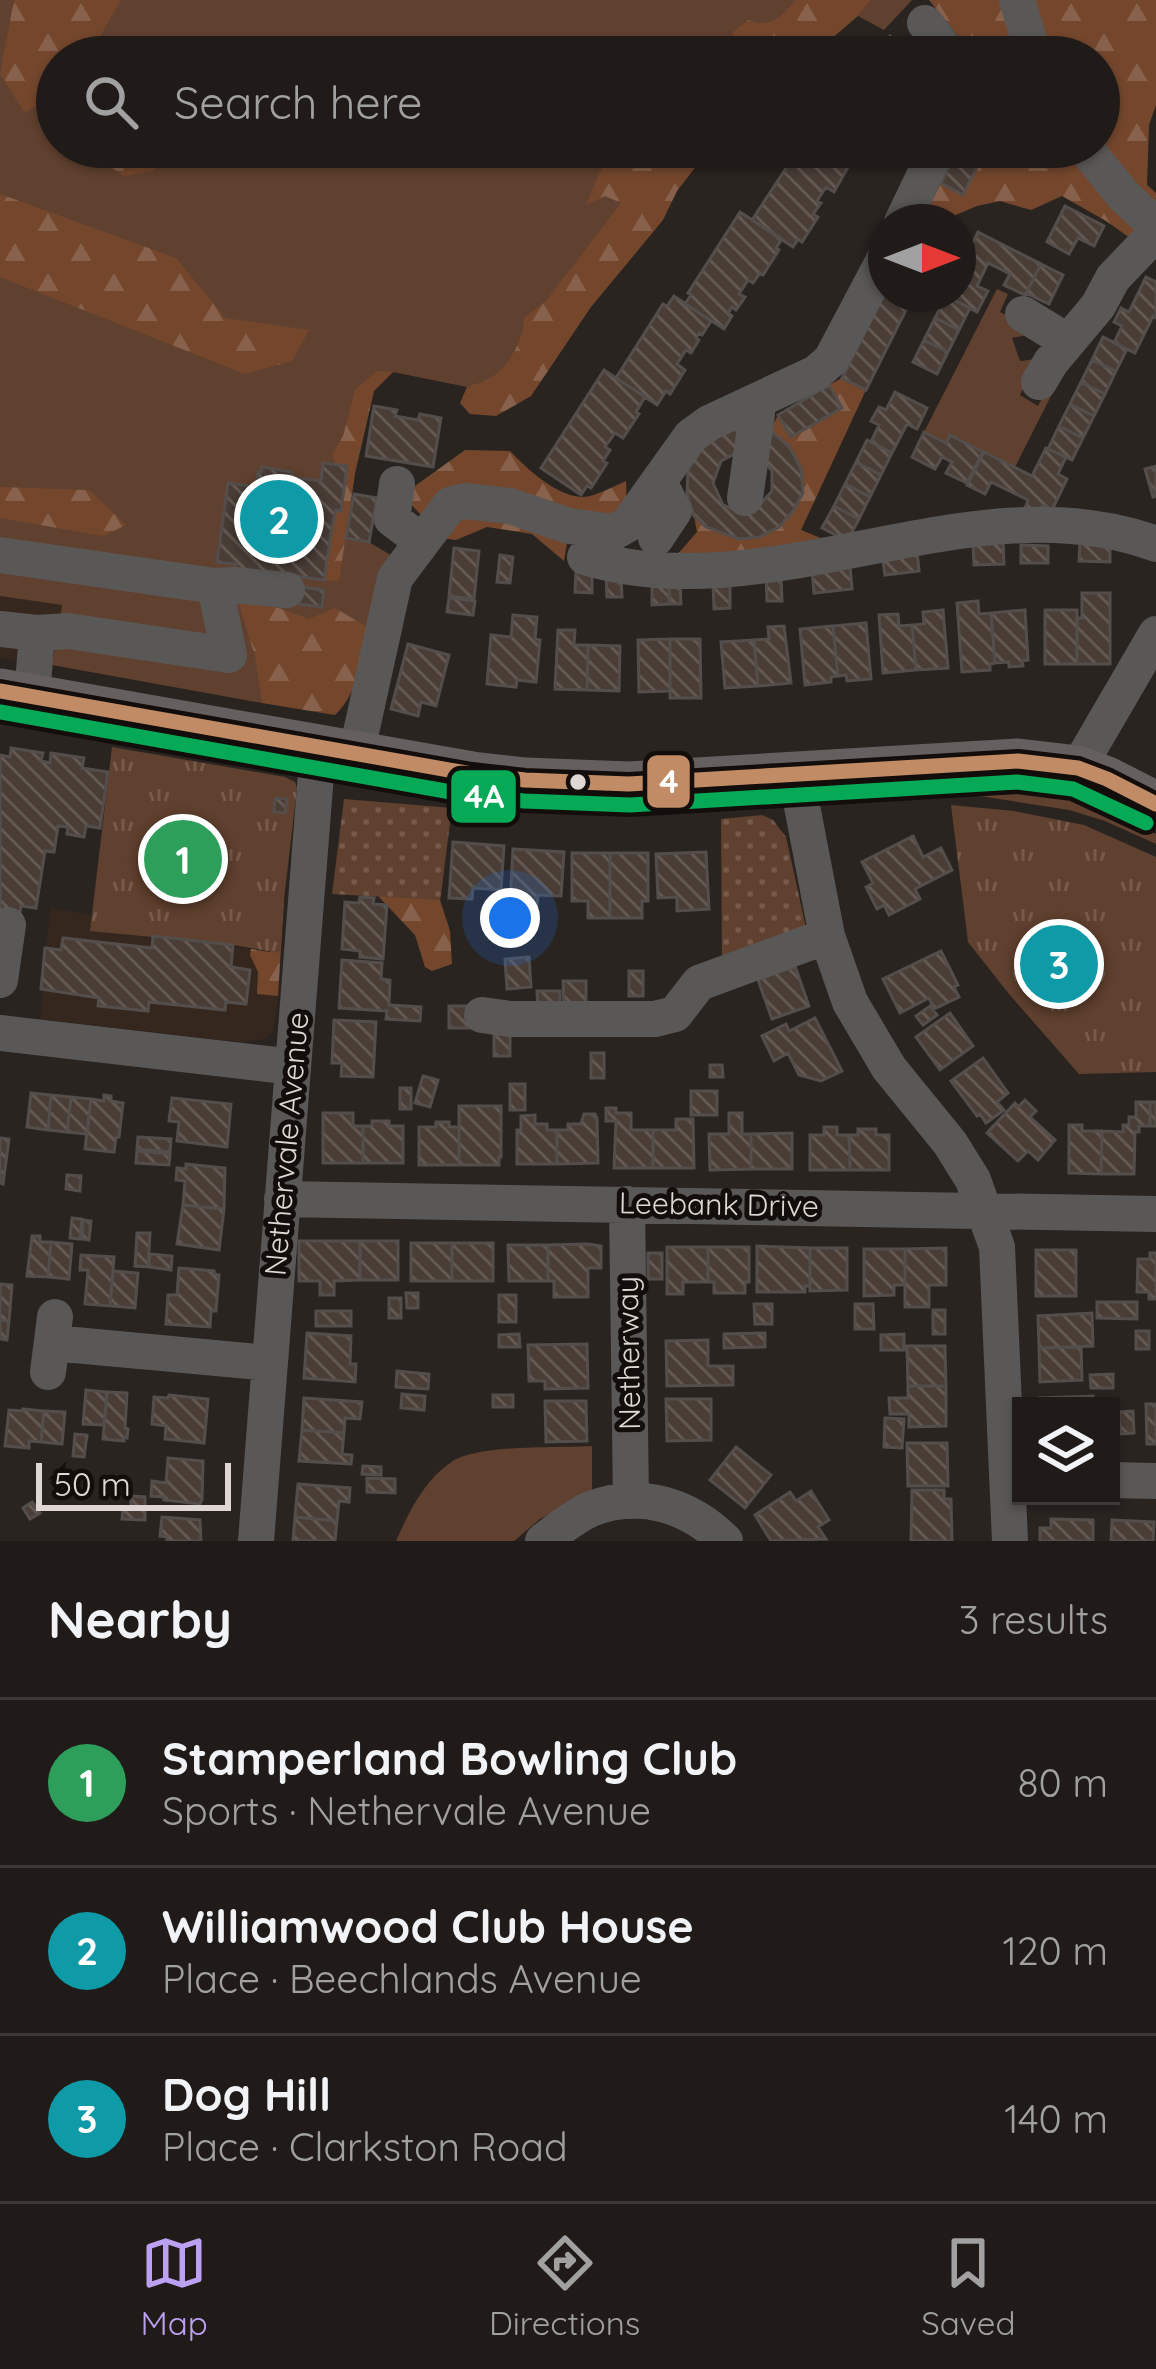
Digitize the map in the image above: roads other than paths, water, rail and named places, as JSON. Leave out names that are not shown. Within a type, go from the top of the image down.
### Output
[{"type":"main road","points":[[16,693],[497,778],[628,784],[1018,761],[1078,768],[1156,804]]},
{"type":"street","points":[[1017,0],[1028,36]]},
{"type":"street","points":[[925,23],[935,36]]},
{"type":"street","points":[[911,204],[928,168]]},
{"type":"street","points":[[1039,382],[1098,306],[1113,278],[1156,230],[1101,168]]},
{"type":"street","points":[[656,538],[674,511],[659,482],[692,436],[709,423],[816,373],[831,360],[868,290]]},
{"type":"street","points":[[1023,314],[1067,341]]},
{"type":"street","points":[[746,498],[755,402]]},
{"type":"street","name":"Nethervale Avenue","points":[[256,1541],[293,1067],[337,751],[395,578],[450,505],[466,501],[510,506],[569,526],[614,532],[628,524],[659,482]]},
{"type":"street","points":[[397,484],[392,519],[421,541]]},
{"type":"street","points":[[585,557],[654,569],[750,569],[948,533],[1056,526],[1102,530],[1156,544]]},
{"type":"street","points":[[0,556],[215,586],[287,590]]},
{"type":"street","points":[[0,629],[68,631],[229,655],[215,586]]},
{"type":"street","points":[[16,693],[37,633]]},
{"type":"street","points":[[1078,768],[1156,634]]},
{"type":"street","points":[[796,775],[827,936],[850,1002],[889,1068],[950,1143],[973,1180],[998,1247],[1012,1450]]},
{"type":"street","points":[[0,980],[8,925]]},
{"type":"street","points":[[482,1015],[655,1019],[675,1014],[699,983],[827,936]]},
{"type":"street","points":[[0,1033],[293,1067]]},
{"type":"street","name":"Leebank Drive","points":[[282,1199],[1156,1214]]},
{"type":"street","name":"Netherway","points":[[627,1204],[631,1502]]},
{"type":"street","points":[[52,1344],[270,1363]]},
{"type":"street","points":[[1120,1480],[1156,1481]]},
{"type":"street","points":[[543,1541],[593,1508],[631,1502],[677,1507],[725,1541]]},
{"type":"street","points":[[1010,1541],[1012,1505]]},
{"type":"place","name":"Williamwood Club House","points":[[279,519]]},
{"type":"place","name":"Stamperland Bowling Club","points":[[183,859]]},
{"type":"place","name":"Dog Hill","points":[[1059,964]]}]
